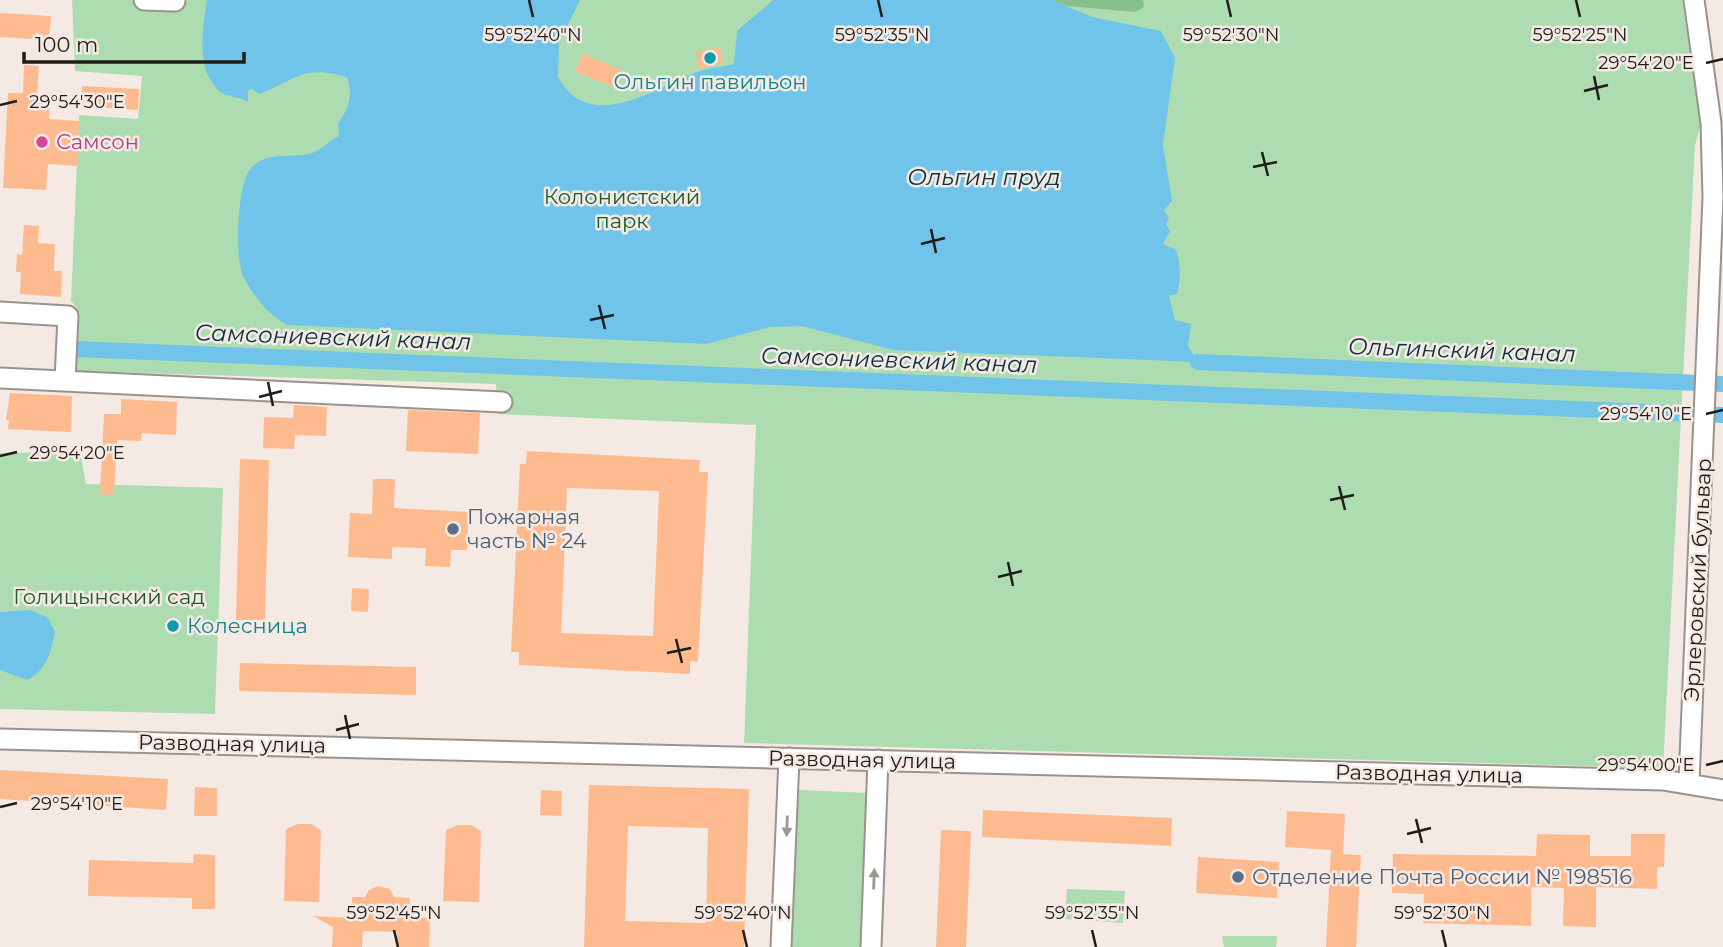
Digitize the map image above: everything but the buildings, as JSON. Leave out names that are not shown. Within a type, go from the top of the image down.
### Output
[{"type":"street","points":[[144,0],[175,1]]},
{"type":"street","name":"Эрлеровский бульвар","points":[[1689,782],[1716,100],[1694,0]]},
{"type":"street","points":[[0,312],[68,316],[65,380]]},
{"type":"street","points":[[0,377],[502,402]]},
{"type":"street","name":"Разводная улица","points":[[0,739],[1689,782],[1723,790]]},
{"type":"street","points":[[781,947],[789,758]]},
{"type":"street","points":[[871,947],[878,760]]},
{"type":"green space","name":"Колонистский парк","points":[[72,0],[1682,0],[1701,124],[1695,145],[1663,768],[744,743],[756,425],[497,414],[496,384],[75,371],[77,308],[71,301],[79,115],[138,119],[142,76],[75,71]]},
{"type":"green space","points":[[1052,0],[1143,0],[1144,7],[1135,12],[1067,6]]},
{"type":"green space","name":"Голицынский сад","points":[[80,452],[86,484],[223,488],[215,714],[0,709],[0,453]]},
{"type":"green space","points":[[798,790],[870,793],[863,947],[792,947]]},
{"type":"green space","points":[[1067,889],[1125,891],[1123,923],[1065,919]]},
{"type":"green space","points":[[1222,936],[1277,936],[1276,947],[1224,947]]},
{"type":"water","name":"Ольгин пруд","points":[[207,0],[580,0],[559,43],[558,77],[571,94],[587,103],[605,105],[643,96],[701,71],[734,64],[737,31],[773,0],[1052,0],[1092,17],[1161,31],[1175,58],[1163,145],[1172,201],[1164,210],[1169,218],[1166,224],[1170,231],[1163,244],[1176,250],[1180,267],[1179,283],[1177,294],[1169,296],[1175,320],[1191,324],[1188,346],[1198,362],[893,350],[802,326],[770,327],[707,344],[287,325],[257,299],[241,268],[238,222],[246,177],[258,162],[272,157],[312,153],[339,136],[338,123],[349,102],[349,84],[347,77],[319,72],[300,75],[259,94],[252,89],[248,90],[248,102],[222,93],[211,81],[203,59]]},
{"type":"water","points":[[30,610],[48,618],[55,632],[43,666],[27,680],[0,670],[0,612]]},
{"type":"waterway","name":"Самсониевский канал","points":[[73,349],[1723,415]]},
{"type":"waterway","name":"Ольгинский канал","points":[[1198,362],[1723,384]]},
{"type":"place","name":"Ольгин павильон","points":[[710,58]]},
{"type":"place","name":"Самсон","points":[[42,142]]},
{"type":"place","name":"Пожарная часть № 24","points":[[453,529]]},
{"type":"place","name":"Колесница","points":[[173,626]]},
{"type":"place","name":"Отделение Почта России № 198516","points":[[1238,877]]}]
